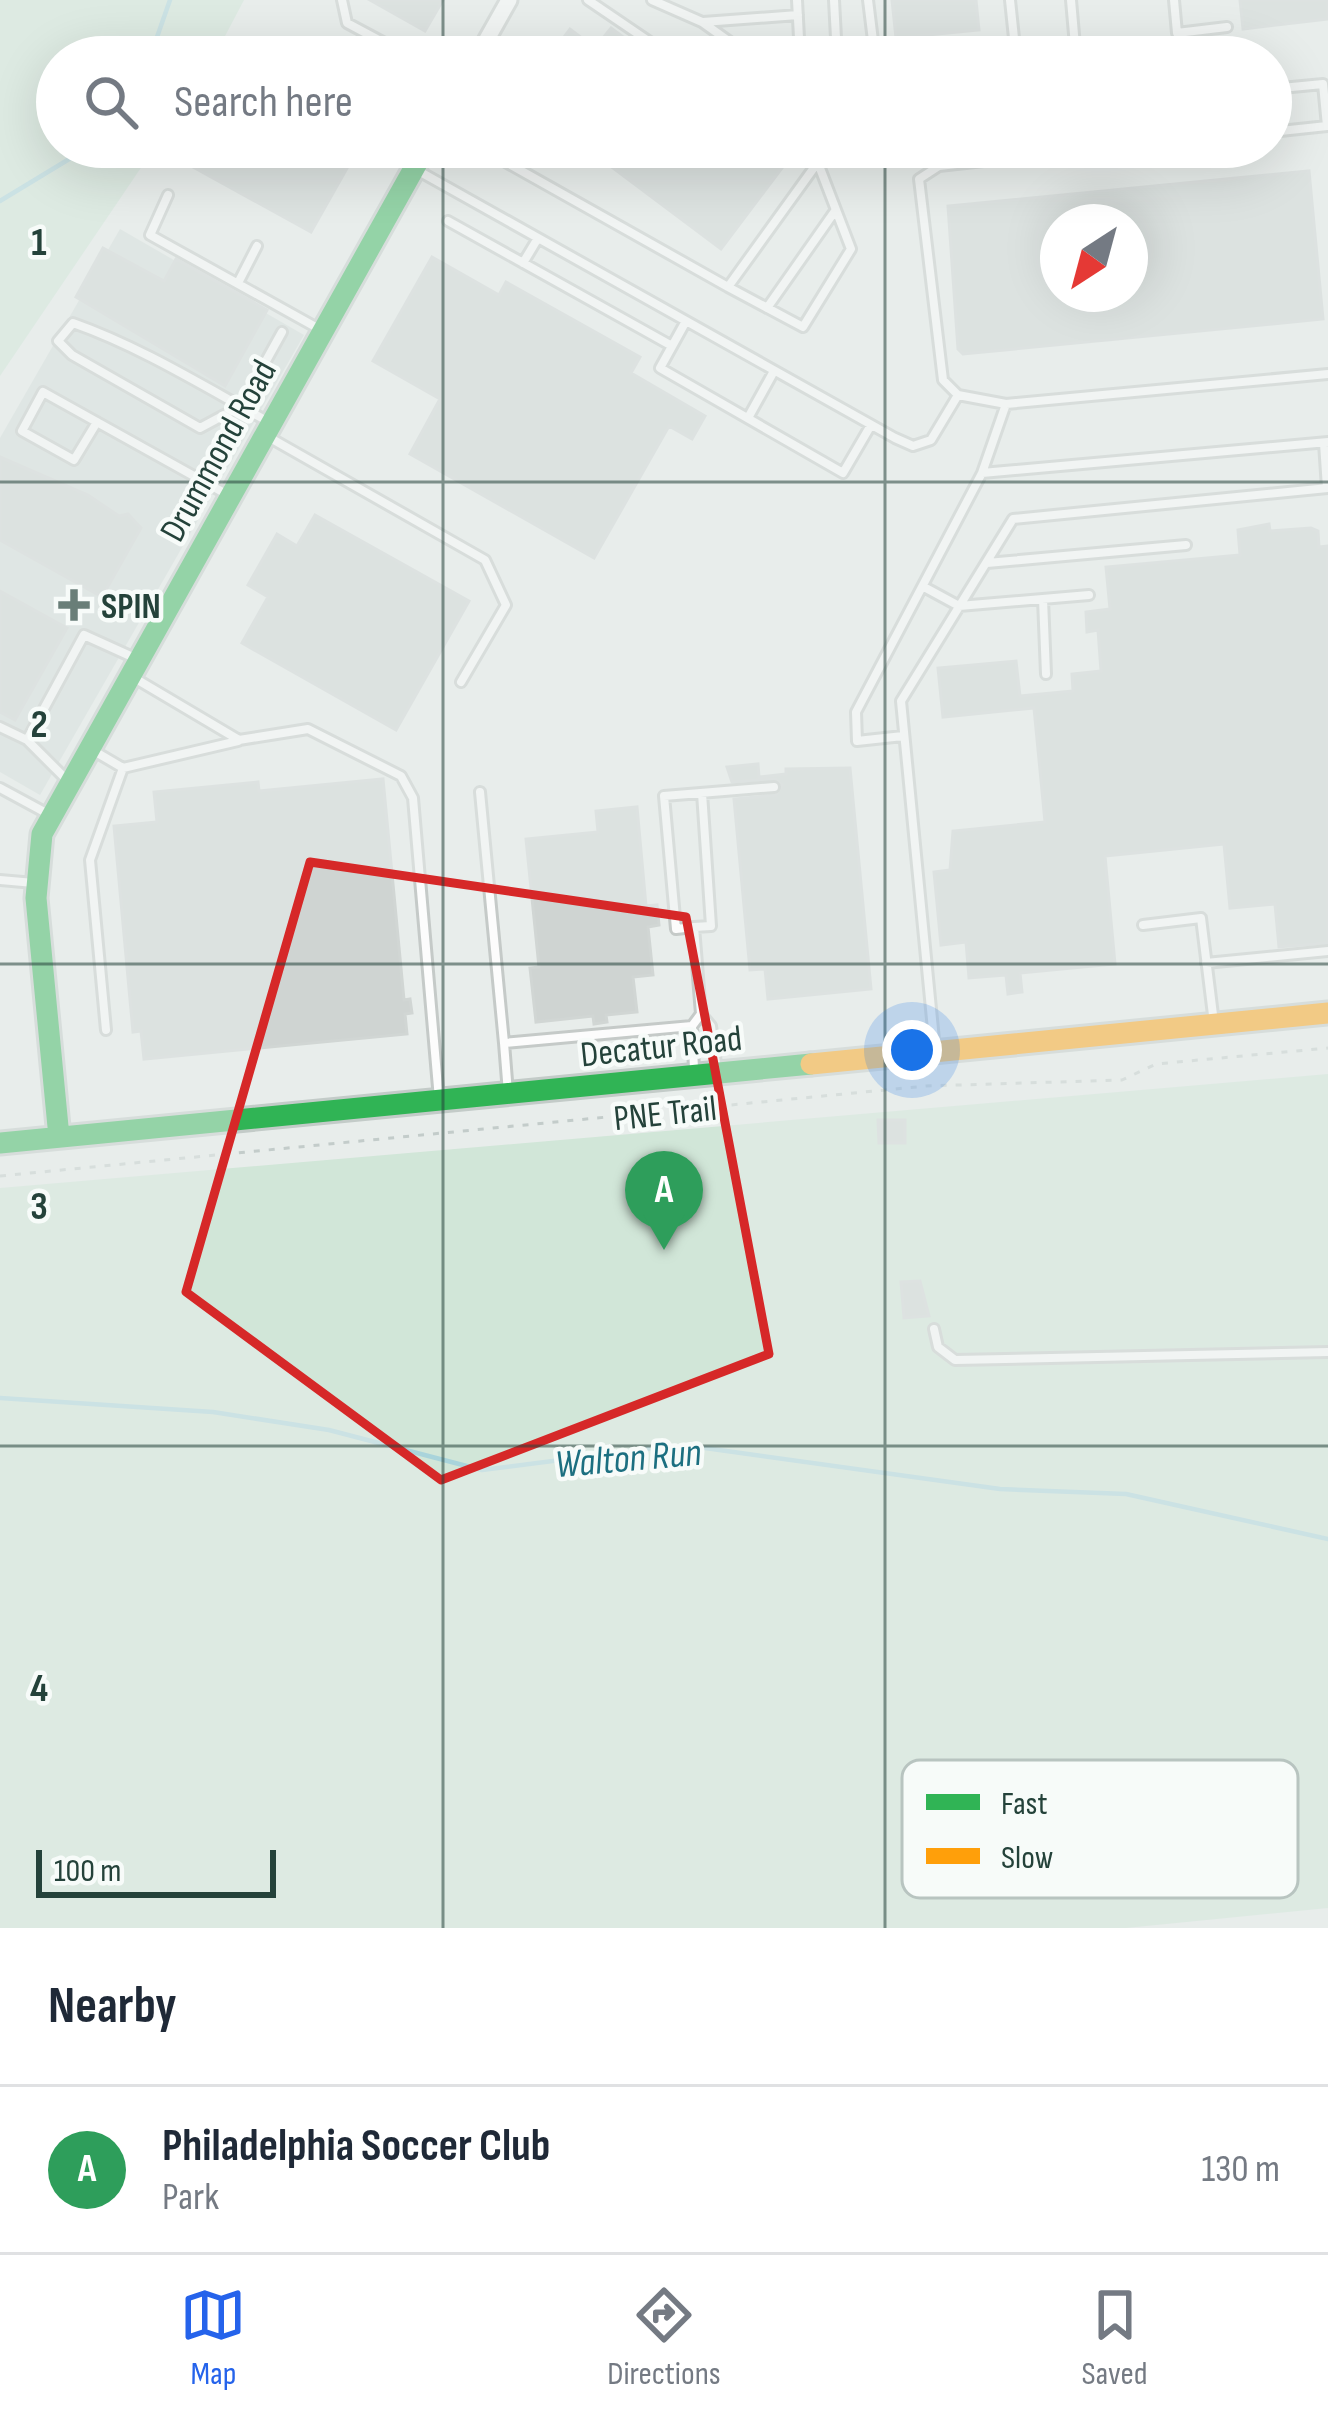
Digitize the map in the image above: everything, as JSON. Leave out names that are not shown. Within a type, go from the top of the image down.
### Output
[{"type":"street","points":[[489,36],[509,0]]},
{"type":"street","name":"Drummond Road","points":[[59,1138],[35,883],[50,815],[414,168]]},
{"type":"street","name":"Decatur Road","points":[[0,1143],[1328,1013]]},
{"type":"lane","points":[[342,0],[347,23],[371,36]]},
{"type":"lane","points":[[588,0],[641,36]]},
{"type":"lane","points":[[652,0],[722,36]]},
{"type":"lane","points":[[797,0],[799,36]]},
{"type":"lane","points":[[834,0],[836,36]]},
{"type":"lane","points":[[868,0],[872,36]]},
{"type":"lane","points":[[1010,0],[1014,36]]},
{"type":"lane","points":[[1071,0],[1074,36]]},
{"type":"lane","points":[[1174,0],[1177,33],[1227,27]]},
{"type":"lane","points":[[702,22],[798,15]]},
{"type":"lane","points":[[1292,87],[1323,84],[1328,140]]},
{"type":"lane","points":[[1292,130],[1327,126]]},
{"type":"lane","points":[[414,168],[913,446],[931,440],[958,395]]},
{"type":"lane","points":[[517,168],[803,327],[851,249],[820,168]]},
{"type":"lane","points":[[728,286],[814,168]]},
{"type":"lane","points":[[937,168],[919,179],[943,380],[958,395],[1006,404],[1328,374]]},
{"type":"lane","points":[[168,195],[150,235],[322,330]]},
{"type":"lane","points":[[767,308],[836,210]]},
{"type":"lane","points":[[448,221],[672,346]]},
{"type":"lane","points":[[524,263],[538,238]]},
{"type":"lane","points":[[238,284],[256,246]]},
{"type":"lane","points":[[686,321],[660,368],[843,472],[871,425]]},
{"type":"lane","points":[[282,332],[241,406],[200,428],[72,355],[58,341],[73,323],[241,406],[267,428],[484,560],[506,605],[461,682]]},
{"type":"lane","points":[[748,418],[774,370]]},
{"type":"lane","points":[[97,422],[74,460],[22,430],[44,392],[229,496]]},
{"type":"lane","points":[[903,736],[857,741],[856,712],[982,473],[1006,404]]},
{"type":"lane","points":[[935,1052],[901,701],[1013,519],[1327,488],[1326,442],[982,473]]},
{"type":"lane","points":[[986,563],[1186,545]]},
{"type":"lane","points":[[924,587],[959,606],[1089,595]]},
{"type":"lane","points":[[1043,599],[1046,674]]},
{"type":"lane","points":[[27,740],[84,635],[239,740]]},
{"type":"lane","points":[[0,727],[27,740],[68,781]]},
{"type":"lane","points":[[87,747],[123,768],[308,728],[400,776],[413,798],[440,1100]]},
{"type":"lane","points":[[106,1030],[89,860],[123,768]]},
{"type":"lane","points":[[702,793],[712,926],[676,929],[664,796],[774,787]]},
{"type":"lane","points":[[0,789],[50,815]]},
{"type":"lane","points":[[480,792],[508,1094]]},
{"type":"lane","points":[[0,880],[35,883]]},
{"type":"lane","points":[[1143,925],[1201,918],[1214,1024]]},
{"type":"lane","points":[[694,927],[701,1014],[711,1026],[706,1074]]},
{"type":"lane","points":[[1206,963],[1328,951]]},
{"type":"lane","points":[[505,1043],[692,1026],[701,1014]]},
{"type":"lane","points":[[692,1026],[706,1074]]},
{"type":"lane","points":[[934,1329],[938,1347],[955,1360],[1328,1352]]},
{"type":"path","name":"PNE Trail","points":[[0,1176],[926,1086],[1122,1080],[1156,1064],[1328,1048]]},
{"type":"highlighted area","points":[[310,862],[686,917],[769,1354],[441,1480],[186,1292]]},
{"type":"shaded area","name":"SPIN","points":[[120,229],[304,335],[40,795],[0,772],[0,438]]},
{"type":"green space","points":[[0,0],[244,0],[225,36],[36,36],[36,168],[141,168],[0,376]]},
{"type":"green space","points":[[1328,1074],[1328,1908],[1126,1928],[0,1928],[0,1188]]},
{"type":"building","points":[[370,0],[443,0],[425,31]]},
{"type":"building","points":[[892,0],[976,0],[979,30],[896,36]]},
{"type":"building","points":[[1240,0],[1328,0],[1328,19],[1243,29]]},
{"type":"building","points":[[195,168],[347,168],[311,232]]},
{"type":"building","points":[[613,168],[782,168],[721,249]]},
{"type":"building","points":[[1309,171],[1323,319],[963,354],[958,349],[948,206]]},
{"type":"building","points":[[103,248],[164,281],[176,259],[267,310],[225,386],[76,297]]},
{"type":"building","points":[[432,257],[499,295],[506,282],[640,357],[631,373],[705,416],[692,439],[669,426],[594,558],[410,454],[440,399],[373,361]]},
{"type":"building","points":[[0,457],[88,495],[119,516],[128,514],[141,528],[102,597],[0,540]]},
{"type":"building","points":[[315,515],[469,601],[396,730],[242,643],[268,597],[248,585],[277,534],[297,546]]},
{"type":"building","points":[[1269,524],[1270,531],[1311,528],[1318,531],[1319,547],[1328,546],[1328,943],[1279,947],[1275,904],[1230,908],[1224,844],[1105,856],[1115,964],[1020,973],[1022,992],[1008,994],[1006,975],[969,978],[966,942],[941,945],[934,872],[950,870],[953,831],[1045,822],[1034,708],[943,717],[938,668],[1016,661],[1020,696],[1073,691],[1072,674],[1101,671],[1098,630],[1087,632],[1086,612],[1110,609],[1106,567],[1240,555],[1238,530]]},
{"type":"building","points":[[0,591],[67,628],[15,720],[0,712]]},
{"type":"building","points":[[758,764],[759,777],[786,774],[786,769],[850,768],[871,989],[768,999],[765,969],[750,970],[734,799],[776,795],[782,785],[775,779],[732,782],[727,767]]},
{"type":"building","points":[[383,779],[404,1000],[410,999],[412,1013],[405,1014],[407,1034],[144,1059],[141,1031],[133,1032],[114,826],[157,822],[154,792],[258,782],[259,791]]},
{"type":"building","points":[[637,807],[646,906],[657,905],[659,925],[648,927],[653,975],[633,977],[637,1012],[606,1015],[607,1022],[594,1024],[593,1016],[536,1022],[530,968],[539,967],[526,839],[598,832],[596,811]]},
{"type":"building","points":[[878,1120],[905,1120],[905,1143],[879,1143]]},
{"type":"building","points":[[920,1281],[929,1316],[904,1318],[901,1282]]},
{"type":"waterway","name":"Walton Run","points":[[157,36],[170,0]]},
{"type":"waterway","name":"Walton Run","points":[[0,201],[54,168]]},
{"type":"waterway","name":"Walton Run","points":[[0,1398],[213,1412],[329,1430],[482,1470],[654,1448],[705,1448],[1000,1489],[1126,1494],[1328,1539]]},
{"type":"traffic: fast","points":[[59,1137],[36,898],[42,834],[414,168]]},
{"type":"traffic: fast","points":[[0,1143],[811,1064]]},
{"type":"traffic: slow","points":[[811,1064],[1328,1013]]},
{"type":"place","name":"SPIN","points":[[74,605]]},
{"type":"place","name":"Philadelphia Soccer Club","points":[[664,1250]]}]
